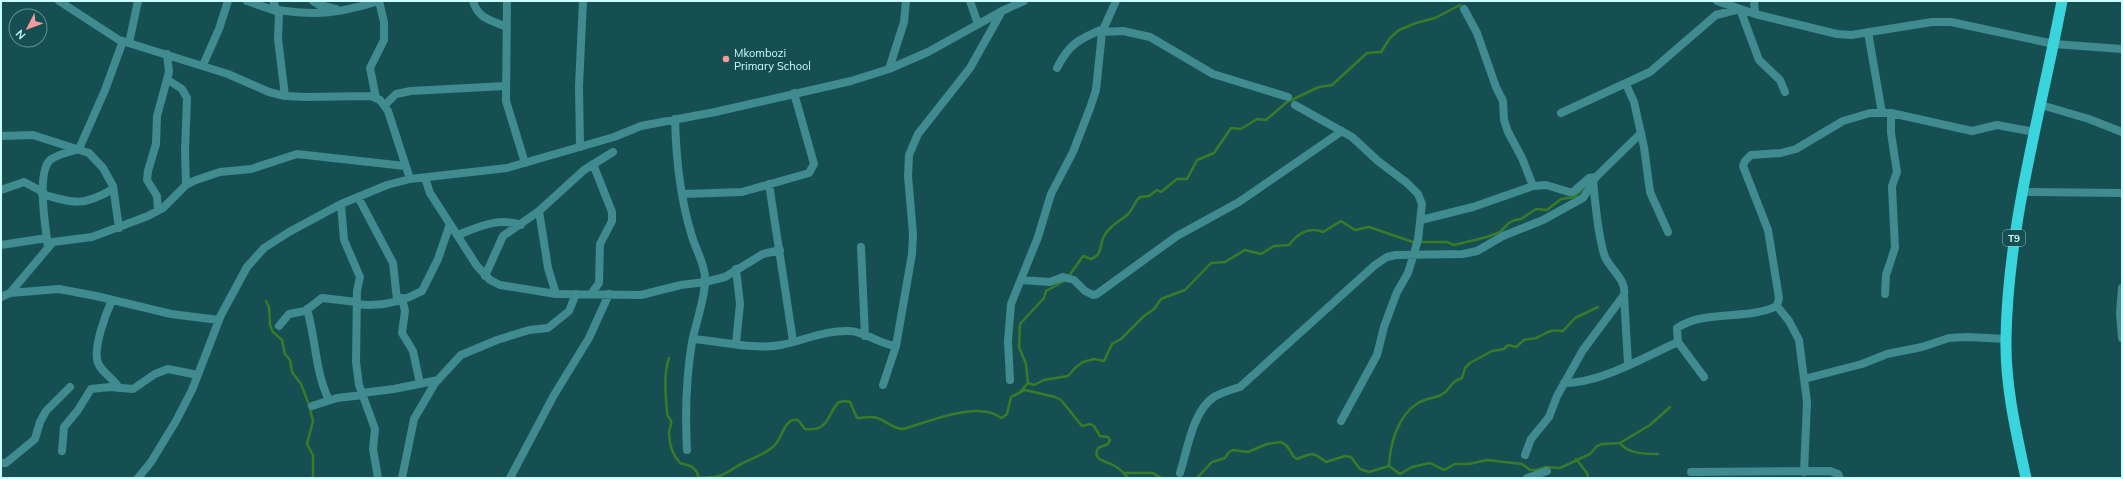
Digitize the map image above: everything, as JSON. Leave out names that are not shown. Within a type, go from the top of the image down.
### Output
[{"type":"highway","name":"T9","points":[[2026,478],[2011,408],[2006,339],[2011,260],[2062,1]]},
{"type":"street","points":[[60,1],[107,34],[126,42],[203,65],[269,92],[285,96],[371,96],[376,98],[385,104],[410,179]]},
{"type":"street","points":[[48,248],[42,193],[45,169],[49,162],[54,158],[79,149],[126,42],[138,1]]},
{"type":"street","points":[[203,65],[219,29],[228,1]]},
{"type":"street","points":[[247,1],[279,11],[312,15],[336,8],[379,1],[384,22],[384,40],[370,68],[376,98]]},
{"type":"street","points":[[273,1],[279,11],[278,38],[285,96]]},
{"type":"street","points":[[313,1],[319,5],[336,8]]},
{"type":"street","points":[[473,1],[475,10],[480,15],[507,28]]},
{"type":"street","points":[[507,1],[506,101],[525,163]]},
{"type":"street","points":[[580,147],[579,86],[583,1]]},
{"type":"street","points":[[889,69],[904,22],[906,1]]},
{"type":"street","points":[[970,1],[978,24]]},
{"type":"street","points":[[138,478],[172,427],[198,375],[219,320],[247,267],[264,248],[289,232],[341,204],[387,184],[410,179],[507,168],[614,137],[641,126],[715,112],[889,69],[928,52],[1002,11],[1024,1]]},
{"type":"street","points":[[1010,380],[1008,321],[1011,304],[1038,237],[1051,194],[1073,152],[1096,90],[1102,30],[1116,1]]},
{"type":"street","points":[[1717,1],[1755,14],[1837,34],[1851,35],[1932,22],[1951,22],[2054,44],[2122,49]]},
{"type":"street","points":[[1754,1],[1755,14]]},
{"type":"street","points":[[1561,114],[1650,72],[1716,15],[1740,9]]},
{"type":"street","points":[[1740,9],[1759,60],[1780,80],[1785,92]]},
{"type":"street","points":[[1464,10],[1477,33],[1492,75],[1504,101],[1504,120],[1508,132],[1522,158],[1533,186]]},
{"type":"street","points":[[883,385],[896,346],[912,254],[913,234],[908,176],[909,155],[918,134],[970,68],[1002,11]]},
{"type":"street","points":[[1057,68],[1068,48],[1082,38],[1102,30],[1123,31],[1150,37],[1213,74],[1288,97]]},
{"type":"street","points":[[1868,32],[1891,133],[1897,172],[1892,186],[1895,248],[1886,275],[1885,294]]},
{"type":"street","points":[[158,210],[157,196],[147,180],[148,171],[156,144],[156,116],[168,80],[170,63],[167,54]]},
{"type":"street","points":[[168,80],[182,89],[187,98],[185,151],[186,185]]},
{"type":"street","points":[[1626,84],[1634,102],[1641,132],[1650,192],[1668,232]]},
{"type":"street","points":[[385,104],[396,94],[410,91],[505,86]]},
{"type":"street","points":[[683,194],[742,192],[809,173],[814,164],[794,93]]},
{"type":"street","points":[[1295,105],[1352,137],[1378,161],[1402,178],[1418,194],[1422,204],[1418,240],[1408,273],[1397,292],[1384,327],[1377,355],[1341,421]]},
{"type":"street","points":[[2041,105],[2089,119],[2122,132]]},
{"type":"street","points":[[1804,472],[1807,402],[1799,340],[1789,321],[1777,306],[1778,298],[1768,230],[1745,175],[1743,166],[1745,161],[1751,155],[1782,153],[1796,149],[1843,121],[1870,113],[1886,113],[1972,131],[1997,125],[2035,132]]},
{"type":"street","points":[[675,119],[676,145],[690,233],[702,262],[705,282],[693,339],[685,402],[687,450]]},
{"type":"street","points":[[1021,280],[1050,282],[1063,277],[1074,280],[1085,292],[1093,295],[1097,294],[1177,236],[1239,202],[1342,131]]},
{"type":"street","points":[[1180,473],[1194,425],[1202,408],[1222,393],[1240,387],[1298,336],[1352,284],[1380,261],[1396,255],[1453,255],[1476,251],[1503,236],[1543,220],[1583,198],[1594,179],[1641,132]]},
{"type":"street","points":[[1,136],[33,135],[89,153],[96,159],[108,176],[113,189],[119,228]]},
{"type":"street","points":[[485,276],[502,238],[539,211],[569,182],[593,164],[613,152]]},
{"type":"street","points":[[5,294],[55,241],[92,237],[119,228],[158,210],[186,185],[220,172],[251,169],[297,154],[405,166]]},
{"type":"street","points":[[591,294],[599,283],[600,244],[612,221],[612,212],[593,164]]},
{"type":"street","points":[[425,178],[430,193],[485,276],[500,284],[556,294],[641,295],[681,285],[705,282],[725,277],[763,254],[780,250]]},
{"type":"street","points":[[1421,220],[1473,207],[1533,186],[1546,185],[1569,192],[1578,189],[1589,178],[1594,179]]},
{"type":"street","points":[[1594,179],[1601,242],[1606,258],[1624,285],[1628,364]]},
{"type":"street","points":[[1,190],[24,182],[42,193],[72,201],[88,202],[113,189]]},
{"type":"street","points":[[769,184],[793,341]]},
{"type":"street","points":[[2024,192],[2122,193]]},
{"type":"street","points":[[358,197],[393,263],[399,299],[404,311],[402,333],[413,351],[420,384]]},
{"type":"street","points":[[341,204],[344,240],[360,277],[357,303],[356,362],[362,394],[375,429],[373,449],[378,478]]},
{"type":"street","points":[[539,211],[548,268],[556,294]]},
{"type":"street","points":[[458,235],[500,221],[508,221],[521,225]]},
{"type":"street","points":[[278,326],[289,314],[306,310],[318,299],[325,297],[375,306],[419,292],[424,288],[438,259],[450,224]]},
{"type":"street","points":[[2,243],[47,238]]},
{"type":"street","points":[[861,247],[865,336]]},
{"type":"street","points":[[736,269],[740,304],[736,343]]},
{"type":"street","points":[[2122,288],[2122,338]]},
{"type":"street","points":[[5,294],[59,289],[171,314],[219,320]]},
{"type":"street","points":[[402,478],[414,419],[438,380],[461,355],[467,351],[529,330],[548,328],[571,308],[576,294]]},
{"type":"street","points":[[510,478],[554,395],[589,338],[609,294]]},
{"type":"street","points":[[1525,455],[1531,439],[1549,417],[1564,384],[1596,331],[1618,305],[1624,295]]},
{"type":"street","points":[[112,300],[105,316],[97,360],[101,368],[119,388]]},
{"type":"street","points":[[1704,378],[1678,342],[1677,328],[1685,323],[1707,317],[1734,316],[1771,309],[1777,306]]},
{"type":"street","points":[[306,310],[317,350],[319,373],[329,400]]},
{"type":"street","points":[[693,339],[768,346],[829,332],[850,331],[879,343],[896,346]]},
{"type":"street","points":[[1804,379],[1862,364],[1887,354],[1949,338],[1967,337],[2006,339]]},
{"type":"street","points":[[1564,384],[1581,383],[1605,375],[1678,342]]},
{"type":"street","points":[[62,451],[64,427],[74,416],[91,389],[133,389],[155,374],[168,369],[198,375]]},
{"type":"street","points":[[312,406],[329,400],[438,380]]},
{"type":"street","points":[[1,464],[6,462],[35,439],[40,422],[46,411],[70,387]]},
{"type":"street","points":[[1527,478],[1547,471]]},
{"type":"street","points":[[1691,472],[1834,472],[1840,478]]},
{"type":"waterway","points":[[1069,276],[1083,256],[1091,259],[1097,255],[1106,232],[1129,213],[1140,197],[1149,196],[1157,190],[1161,192],[1177,179],[1187,179],[1197,160],[1214,153],[1231,128],[1241,129],[1257,119],[1266,120],[1287,102],[1319,87],[1332,85],[1367,53],[1381,52],[1390,38],[1399,30],[1416,23],[1435,18],[1460,5]]},
{"type":"waterway","points":[[1028,383],[1034,385],[1044,380],[1068,376],[1083,362],[1094,359],[1104,361],[1112,344],[1121,339],[1144,316],[1154,309],[1161,299],[1185,290],[1211,263],[1225,262],[1245,250],[1261,254],[1274,246],[1289,245],[1296,237],[1304,232],[1313,230],[1323,232],[1341,221],[1355,230],[1369,227],[1413,242],[1447,242],[1454,245],[1487,237],[1500,232],[1509,223],[1521,219],[1536,209],[1547,210],[1561,199],[1575,197],[1583,188]]},
{"type":"waterway","points":[[1020,392],[1028,383],[1026,364],[1019,347],[1020,324],[1044,298],[1046,291],[1066,280]]},
{"type":"waterway","points":[[266,301],[269,307],[270,325],[273,332],[282,340],[285,354],[290,360],[292,372],[301,384],[309,405],[313,421],[307,444],[313,455],[313,478]]},
{"type":"waterway","points":[[1389,466],[1393,440],[1400,422],[1405,415],[1418,403],[1445,393],[1455,382],[1462,378],[1465,368],[1470,363],[1492,351],[1504,349],[1508,345],[1516,347],[1524,340],[1534,339],[1554,330],[1563,331],[1575,318],[1598,307]]},
{"type":"waterway","points":[[669,358],[665,386],[667,414],[671,420],[669,437],[673,453],[680,463],[694,469],[699,478]]},
{"type":"waterway","points":[[698,478],[723,475],[768,451],[778,441],[784,428],[793,420],[798,420],[805,429],[819,428],[824,425],[839,402],[850,402],[857,418],[877,418],[894,427],[903,429],[948,415],[973,411],[984,411],[1002,418],[1007,414],[1011,397],[1025,390],[1055,397],[1061,400],[1082,426],[1090,424],[1094,426],[1100,436],[1108,437],[1110,440],[1108,444],[1098,448],[1098,458],[1113,465],[1123,472],[1128,478]]},
{"type":"waterway","points":[[1389,466],[1400,474],[1412,467],[1430,463],[1444,470],[1455,464],[1469,464],[1487,460],[1522,464],[1530,470],[1546,467],[1560,468],[1590,454],[1597,446],[1602,444],[1620,443],[1650,425],[1670,407]]},
{"type":"waterway","points":[[1197,478],[1212,462],[1225,458],[1229,452],[1233,450],[1248,452],[1267,444],[1281,442],[1287,446],[1297,459],[1312,454],[1318,456],[1326,462],[1345,456],[1351,457],[1360,469],[1369,472],[1389,466]]},
{"type":"waterway","points":[[1620,443],[1623,447],[1632,451],[1658,454]]},
{"type":"waterway","points":[[1576,459],[1587,473],[1588,478]]},
{"type":"waterway","points":[[1124,473],[1153,473],[1161,478]]},
{"type":"place","name":"Mkombozi Primary School","points":[[726,59]]}]
